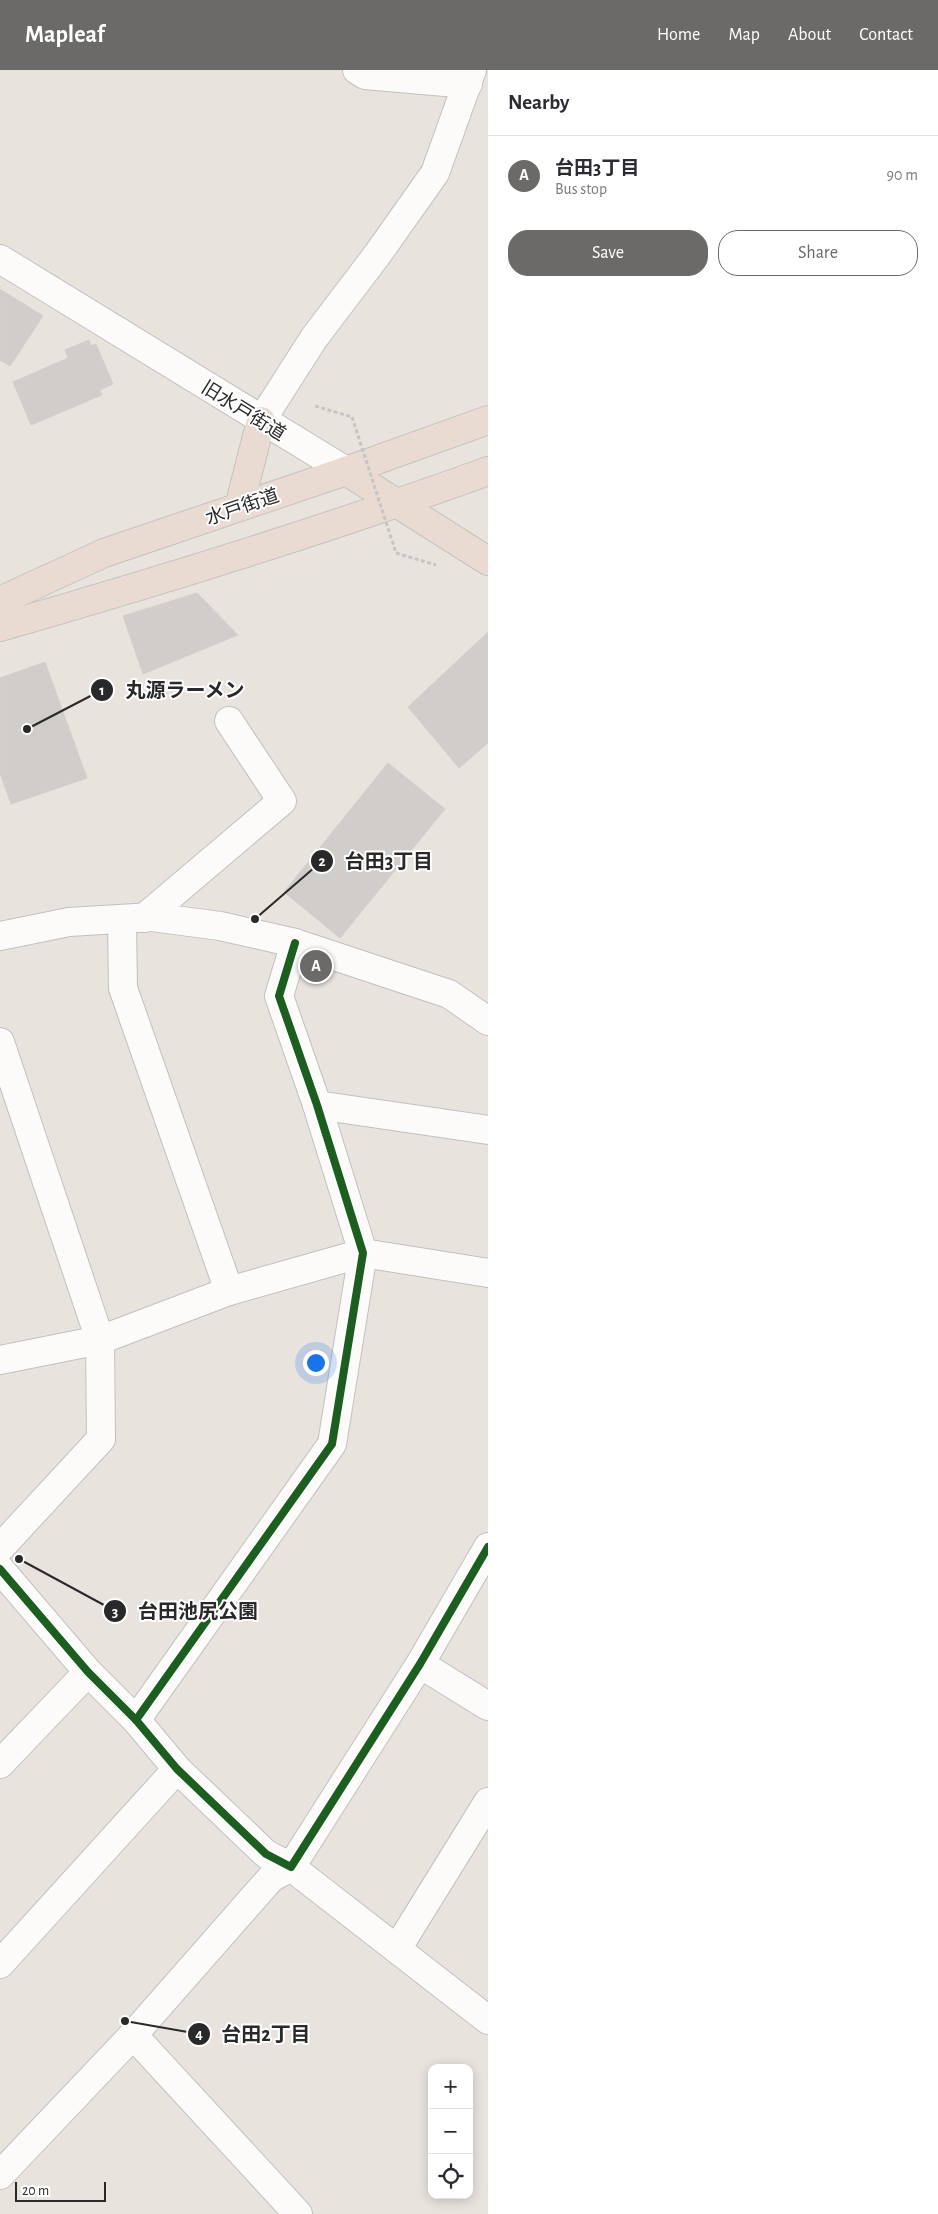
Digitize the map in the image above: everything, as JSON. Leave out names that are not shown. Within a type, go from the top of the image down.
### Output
[{"type":"highway","name":"水戸街道","points":[[0,601],[104,553],[346,471],[488,420]]},
{"type":"highway","points":[[239,507],[261,421]]},
{"type":"highway","name":"旧水戸街道","points":[[346,471],[488,561]]},
{"type":"highway","points":[[0,627],[134,588],[397,504],[488,471]]},
{"type":"street","points":[[261,421],[314,338],[377,255],[435,173],[470,77],[365,76],[357,70]]},
{"type":"street","name":"旧水戸街道","points":[[0,259],[261,421],[346,471]]},
{"type":"street","points":[[229,721],[282,801],[133,919],[123,988],[230,1291]]},
{"type":"street","points":[[0,936],[69,922],[152,917],[220,926],[295,943],[448,994],[488,1021]]},
{"type":"street","points":[[136,1720],[332,1444],[364,1253],[317,1105],[279,996],[295,943]]},
{"type":"street","points":[[0,1042],[100,1340],[101,1439],[0,1548]]},
{"type":"street","points":[[317,1105],[488,1130]]},
{"type":"street","points":[[0,1360],[100,1340],[230,1291],[364,1253],[488,1273]]},
{"type":"street","points":[[0,2175],[133,2034],[271,1878],[291,1867],[420,1664],[488,1547]]},
{"type":"street","points":[[0,1569],[88,1672],[136,1720],[177,1769],[266,1854],[291,1867],[488,2020]]},
{"type":"street","points":[[420,1664],[488,1706]]},
{"type":"street","points":[[0,1764],[88,1672]]},
{"type":"street","points":[[0,1964],[177,1769]]},
{"type":"street","points":[[397,1949],[488,1802]]},
{"type":"street","points":[[133,2034],[298,2214]]},
{"type":"path","points":[[315,406],[352,417],[396,553],[444,567]]},
{"type":"building","points":[[0,289],[43,316],[10,366],[0,360]]},
{"type":"building","points":[[89,340],[91,346],[96,344],[113,384],[100,390],[102,395],[31,425],[13,382],[68,358],[65,350]]},
{"type":"building","points":[[197,593],[238,635],[143,674],[123,616]]},
{"type":"building","points":[[488,632],[488,743],[459,768],[408,707]]},
{"type":"building","points":[[45,662],[87,778],[11,804],[0,773],[0,678]]},
{"type":"building","points":[[388,763],[445,809],[340,938],[284,892]]},
{"type":"cycle path","points":[[136,1720],[332,1444],[363,1253],[317,1105],[279,996],[295,943]]},
{"type":"cycle path","points":[[0,1569],[88,1672],[136,1720],[177,1769],[266,1854],[291,1867],[420,1664],[488,1547]]},
{"type":"place","name":"丸源ラーメン","points":[[27,729]]},
{"type":"place","name":"台田3丁目","points":[[255,919]]},
{"type":"place","name":"台田3丁目","points":[[316,966]]},
{"type":"place","name":"台田池尻公園","points":[[19,1559]]},
{"type":"place","name":"台田2丁目","points":[[125,2021]]}]
